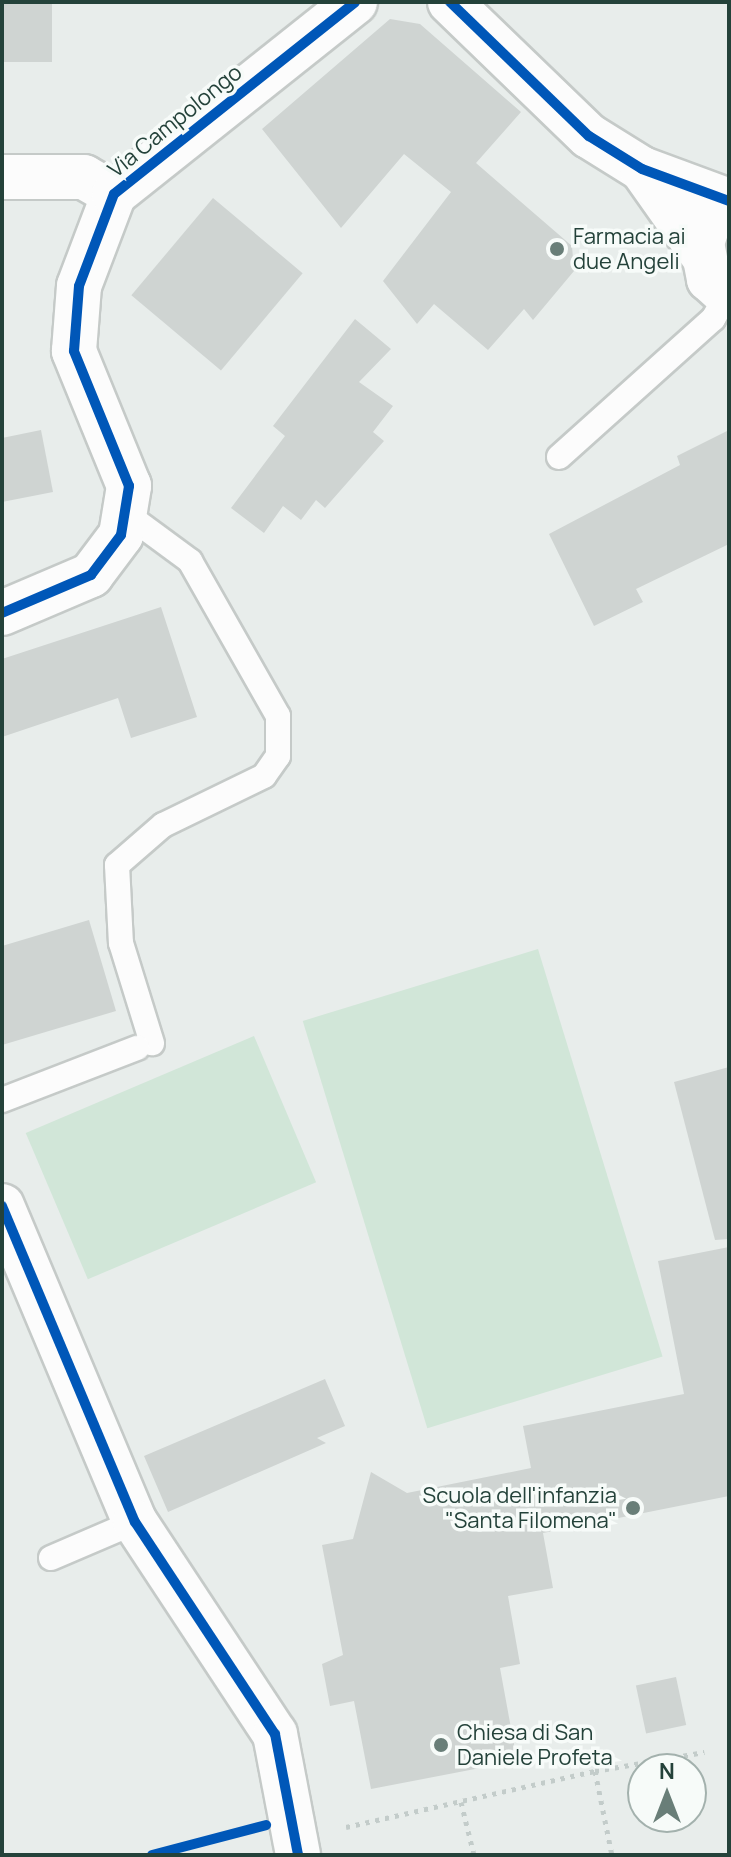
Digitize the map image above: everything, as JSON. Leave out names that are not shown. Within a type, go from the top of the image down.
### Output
[{"type":"street","name":"Via Campolongo","points":[[2,613],[91,575],[121,535],[129,486],[74,351],[79,286],[114,194],[355,2]]},
{"type":"street","points":[[450,2],[589,136],[642,169],[729,203],[708,225],[702,254]]},
{"type":"street","points":[[642,169],[702,254],[709,279],[728,296]]},
{"type":"street","name":"Via Campolongo","points":[[2,177],[84,177],[114,194]]},
{"type":"street","points":[[2,1206],[135,1522],[275,1734],[298,1855]]},
{"type":"lane","points":[[559,457],[713,319],[728,296]]},
{"type":"lane","points":[[2,1100],[145,1046],[121,943],[117,865],[163,825],[264,776],[278,756],[278,716],[190,561],[125,513]]},
{"type":"lane","points":[[51,1558],[135,1522]]},
{"type":"path","points":[[346,1827],[595,1771],[704,1752]]},
{"type":"path","points":[[595,1771],[612,1855]]},
{"type":"path","points":[[461,1802],[474,1855]]},
{"type":"green space","points":[[538,949],[663,1356],[427,1428],[303,1021]]},
{"type":"green space","points":[[254,1036],[316,1182],[88,1279],[26,1133]]},
{"type":"building","points":[[2,2],[52,2],[52,62],[2,62]]},
{"type":"building","points":[[390,19],[420,24],[521,112],[476,163],[572,246],[574,271],[533,320],[524,309],[488,350],[434,304],[417,324],[383,281],[451,192],[404,154],[341,228],[262,129]]},
{"type":"building","points":[[213,198],[303,273],[221,370],[131,295]]},
{"type":"building","points":[[355,319],[391,349],[359,382],[393,406],[373,432],[384,441],[325,508],[316,500],[301,520],[283,506],[264,533],[231,508],[285,436],[273,426]]},
{"type":"building","points":[[41,430],[53,492],[2,502],[2,438]]},
{"type":"building","points":[[729,430],[729,544],[636,589],[643,602],[594,626],[549,534],[680,465],[677,456]]},
{"type":"building","points":[[161,607],[197,717],[131,738],[118,698],[2,737],[2,659]]},
{"type":"building","points":[[89,920],[116,1011],[2,1045],[2,946]]},
{"type":"building","points":[[729,1067],[729,1239],[715,1240],[674,1082]]},
{"type":"building","points":[[729,1247],[729,1496],[543,1533],[553,1588],[508,1596],[520,1664],[500,1668],[517,1761],[371,1789],[354,1701],[330,1706],[322,1664],[343,1655],[322,1545],[353,1539],[371,1472],[407,1493],[531,1468],[523,1426],[684,1394],[658,1261]]},
{"type":"building","points":[[325,1379],[345,1426],[317,1438],[326,1443],[168,1512],[144,1456]]},
{"type":"building","points":[[676,1677],[686,1725],[646,1733],[636,1686]]},
{"type":"cycle path","points":[[2,613],[91,575],[121,535],[129,486],[74,351],[79,286],[114,194],[355,2]]},
{"type":"cycle path","points":[[450,2],[589,136],[642,169],[729,201]]},
{"type":"cycle path","points":[[2,1206],[135,1522],[275,1734],[298,1855]]},
{"type":"cycle path","points":[[152,1855],[266,1825]]},
{"type":"place","name":"Farmacia ai due Angeli","points":[[557,249]]},
{"type":"place","name":"Scuola dell'infanzia \"Santa Filomena\"","points":[[633,1508]]},
{"type":"place","name":"Chiesa di San Daniele Profeta","points":[[441,1745]]}]
